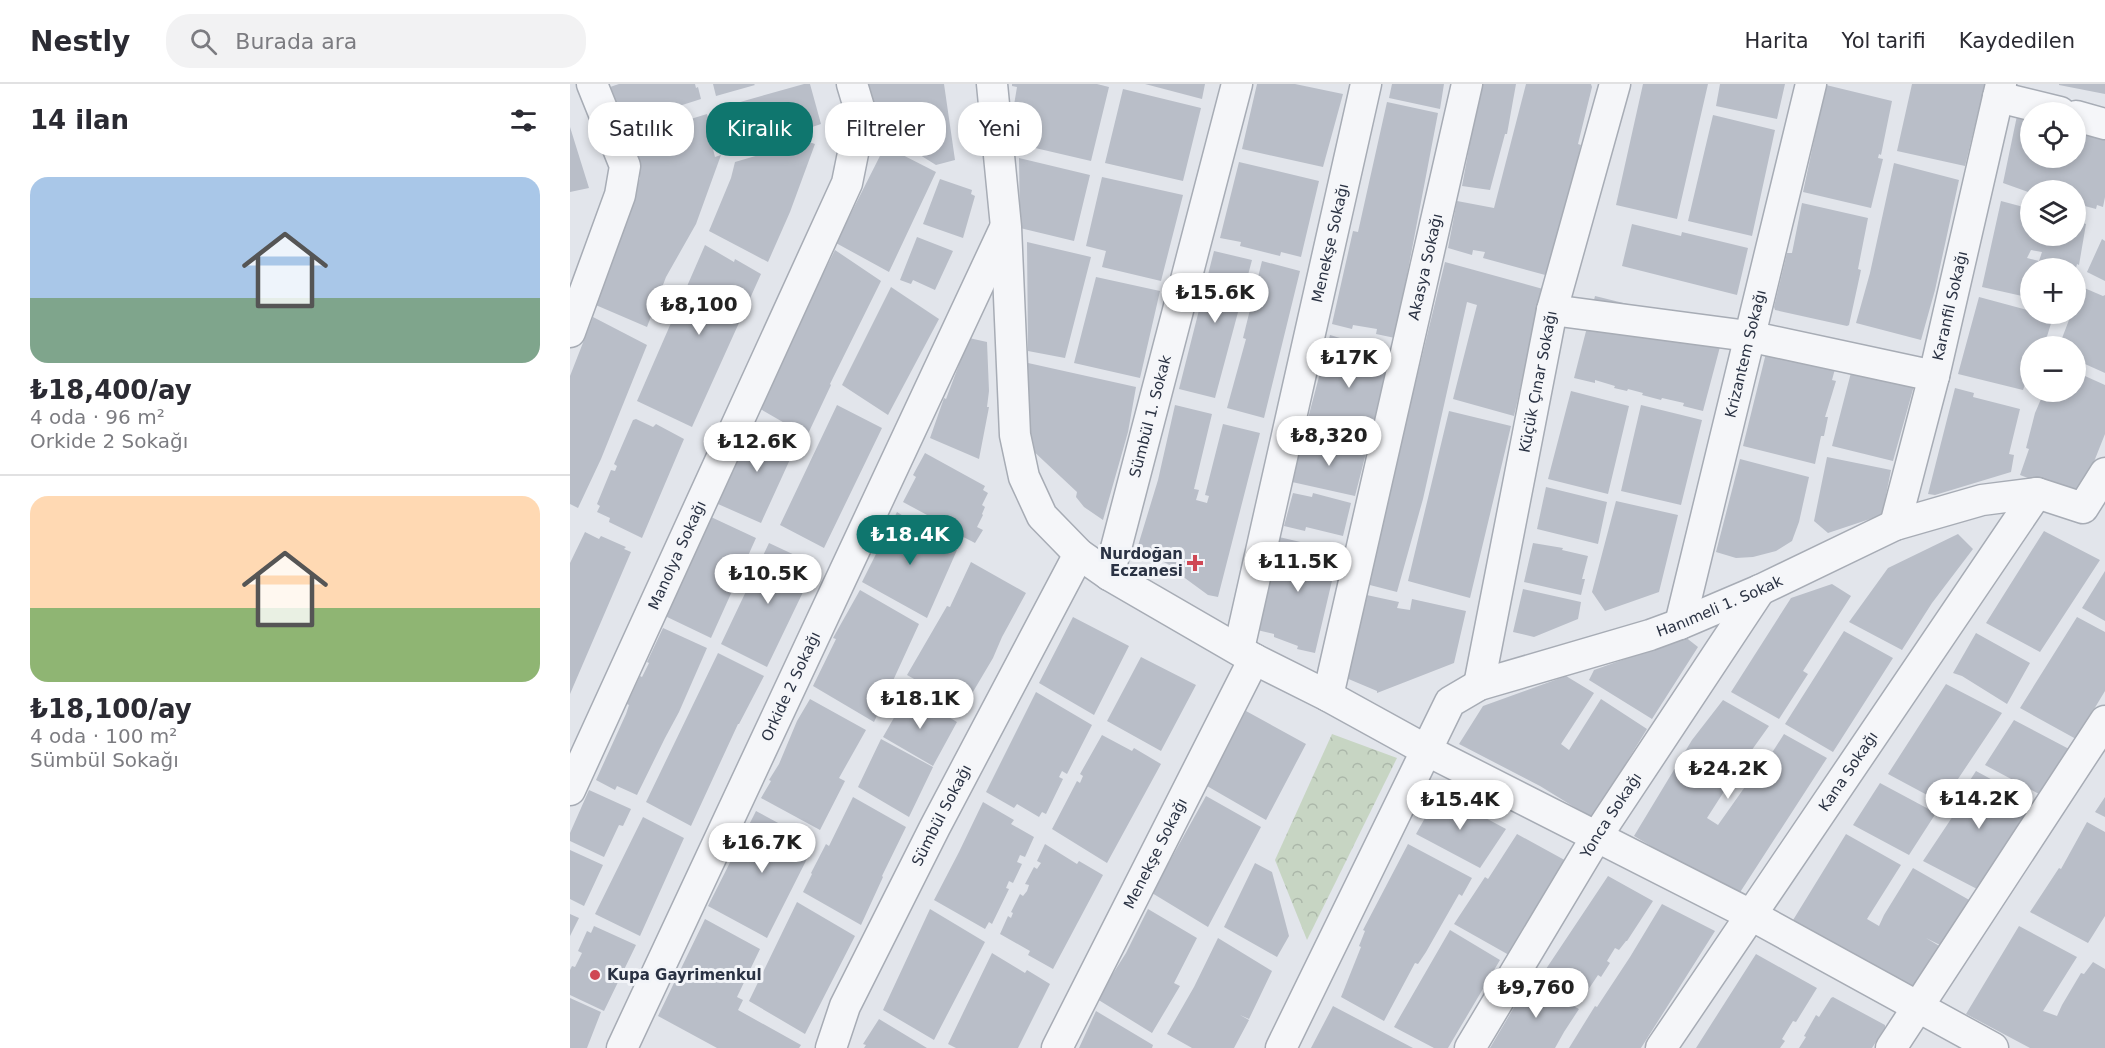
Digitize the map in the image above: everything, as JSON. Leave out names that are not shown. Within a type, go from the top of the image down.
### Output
[{"type":"street","points":[[570,332],[580,271],[620,195],[625,166],[592,84]]},
{"type":"street","name":"Manolya Sokağı","points":[[570,790],[846,183],[861,114],[852,84]]},
{"type":"street","points":[[992,84],[1006,227],[1015,435],[1024,477],[1042,516],[1079,554],[1109,576],[1247,654],[1426,750],[1751,915],[1994,1048]]},
{"type":"street","name":"Sümbül 1. Sokak","points":[[1109,576],[1237,84]]},
{"type":"street","name":"Menekşe Sokağı","points":[[1057,1048],[1247,654],[1366,84]]},
{"type":"street","name":"Akasya Sokağı","points":[[1329,696],[1467,84]]},
{"type":"street","name":"Küçük Çınar Sokağı","points":[[1479,685],[1552,309],[1615,84]]},
{"type":"street","name":"Krizantem Sokağı","points":[[1680,624],[1748,336],[1811,84]]},
{"type":"street","points":[[2000,90],[2033,102]]},
{"type":"street","name":"Karanfil Sokağı","points":[[1895,525],[1934,376],[2000,90]]},
{"type":"street","points":[[2086,119],[2105,124]]},
{"type":"street","name":"Orkide 2 Sokağı","points":[[622,1048],[1006,227]]},
{"type":"street","points":[[1552,309],[1748,336],[1934,376]]},
{"type":"street","points":[[2037,493],[2083,508],[2105,473]]},
{"type":"street","name":"Hanımeli 1. Sokak","points":[[1426,750],[1450,702],[1479,685],[1650,635],[1680,624],[1760,590],[1895,525],[1982,500],[2037,493]]},
{"type":"street","name":"Kana Sokağı","points":[[1661,1048],[2037,493]]},
{"type":"street","name":"Sümbül Sokağı","points":[[831,1048],[845,1006],[935,827],[1079,554]]},
{"type":"street","name":"Yonca Sokağı","points":[[1470,1048],[1597,836],[1760,590]]},
{"type":"street","points":[[1891,1048],[2105,721]]},
{"type":"street","points":[[1281,1048],[1426,750]]},
{"type":"green space","points":[[1332,734],[1397,758],[1307,940],[1275,860]]},
{"type":"building","points":[[619,84],[695,84],[701,99],[692,102],[611,102],[604,89]]},
{"type":"building","points":[[713,84],[754,84],[755,85],[716,96]]},
{"type":"building","points":[[810,84],[821,124],[813,127],[813,102],[740,102]]},
{"type":"building","points":[[857,84],[944,84],[955,160],[936,165],[922,156],[946,156],[946,102],[862,102]]},
{"type":"building","points":[[1012,84],[1097,84],[1109,87],[1091,161],[1042,150],[1042,102],[1014,102],[1017,87]]},
{"type":"building","points":[[1145,84],[1205,84],[1202,99]]},
{"type":"building","points":[[1257,84],[1295,84],[1343,94],[1323,167],[1242,149]]},
{"type":"building","points":[[1392,84],[1444,84],[1440,109],[1389,98]]},
{"type":"building","points":[[1481,84],[1516,84],[1507,134],[1505,134],[1490,190],[1462,186]]},
{"type":"building","points":[[1526,84],[1591,84],[1592,87],[1578,144],[1581,145],[1549,276],[1483,258],[1485,252],[1473,250],[1472,255],[1448,248],[1457,201],[1494,208]]},
{"type":"building","points":[[1643,84],[1708,84],[1677,219],[1616,205]]},
{"type":"building","points":[[1720,84],[1785,84],[1777,119],[1716,106]]},
{"type":"building","points":[[1912,84],[1985,84],[1965,166],[1897,151]]},
{"type":"building","points":[[2105,84],[2105,94],[2059,85]]},
{"type":"building","points":[[1826,85],[1892,101],[1881,155],[1879,154],[1878,158],[1883,159],[1871,208],[1803,192]]},
{"type":"building","points":[[1123,89],[1201,108],[1183,181],[1105,163]]},
{"type":"building","points":[[1387,102],[1438,113],[1395,338],[1376,334],[1377,329],[1353,325],[1352,329],[1332,324],[1353,231],[1358,232]]},
{"type":"building","points":[[2018,111],[2020,111],[2020,168],[2086,168],[2086,130],[2105,135],[2103,207],[2097,205],[2096,209],[2086,206],[2086,180],[2020,180],[2020,189],[2003,183]]},
{"type":"building","points":[[706,114],[706,156],[721,156],[696,224],[666,277],[647,327],[591,303],[640,178],[633,156],[694,156],[694,118]]},
{"type":"building","points":[[1713,115],[1775,130],[1752,236],[1688,221]]},
{"type":"building","points":[[570,127],[589,188],[570,192]]},
{"type":"building","points":[[755,156],[811,156],[768,262],[709,231],[731,178],[735,162]]},
{"type":"building","points":[[880,156],[905,156],[936,172],[889,272],[836,243]]},
{"type":"building","points":[[1019,158],[1090,175],[1074,241],[1020,228]]},
{"type":"building","points":[[1239,162],[1319,181],[1301,257],[1281,252],[1280,256],[1240,246],[1241,242],[1220,238]]},
{"type":"building","points":[[1894,163],[1959,180],[1935,290],[1921,340],[1856,323],[1870,273]]},
{"type":"building","points":[[1102,177],[1183,195],[1161,281],[1102,267],[1106,251],[1086,246]]},
{"type":"building","points":[[940,179],[972,190],[971,194],[975,196],[963,238],[923,224]]},
{"type":"building","points":[[2001,201],[2020,206],[2020,246],[2082,246],[2080,258],[2040,258],[2042,252],[2031,250],[2027,258],[2020,258],[2020,296],[1982,287]]},
{"type":"building","points":[[1802,203],[1868,218],[1858,269],[1861,270],[1847,326],[1775,310],[1787,253],[1792,253]]},
{"type":"building","points":[[1632,224],[1681,236],[1682,232],[1748,248],[1737,295],[1622,266]]},
{"type":"building","points":[[917,237],[953,251],[935,290],[913,280],[911,284],[900,280]]},
{"type":"building","points":[[2102,239],[2105,241],[2105,281],[2087,272]]},
{"type":"building","points":[[1027,242],[1091,257],[1065,358],[1028,351]]},
{"type":"building","points":[[705,245],[761,274],[692,427],[637,401]]},
{"type":"building","points":[[835,250],[881,281],[807,436],[757,407]]},
{"type":"building","points":[[1214,251],[1252,260],[1215,398],[1179,389]]},
{"type":"building","points":[[1262,261],[1300,271],[1264,418],[1227,408],[1246,339],[1243,338]]},
{"type":"building","points":[[1445,262],[1543,289],[1514,416],[1453,399],[1477,305],[1467,302],[1423,499],[1397,592],[1366,584],[1390,490],[1408,412],[1406,412],[1413,384],[1415,385]]},
{"type":"building","points":[[1096,277],[1160,291],[1140,378],[1074,363]]},
{"type":"building","points":[[891,287],[939,319],[888,415],[842,385]]},
{"type":"building","points":[[2086,289],[2105,295],[2105,373],[2086,364],[2086,336],[2063,336],[2067,324],[2086,324]]},
{"type":"building","points":[[1595,296],[1725,328],[1703,411],[1683,406],[1684,403],[1662,398],[1661,400],[1628,389],[1627,391],[1614,388],[1615,386],[1595,380],[1595,383],[1574,378]]},
{"type":"building","points":[[1979,297],[2020,308],[2020,324],[2051,324],[2047,336],[2020,336],[2020,389],[1958,374]]},
{"type":"building","points":[[593,317],[647,345],[601,459],[578,508],[570,504],[570,376]]},
{"type":"building","points":[[1330,335],[1369,350],[1370,346],[1392,351],[1369,441],[1306,426]]},
{"type":"building","points":[[969,338],[987,342],[989,391],[987,407],[989,407],[979,459],[930,438]]},
{"type":"building","points":[[1769,341],[1838,358],[1832,380],[1836,381],[1825,417],[1828,417],[1824,436],[1821,436],[1815,464],[1743,446]]},
{"type":"building","points":[[1854,361],[1917,375],[1893,461],[1832,446]]},
{"type":"building","points":[[1028,363],[1136,387],[1128,432],[1103,520],[1084,507],[1076,497],[1077,492],[1029,447]]},
{"type":"building","points":[[2086,376],[2105,385],[2105,434],[2080,497],[2020,475],[2029,449],[2026,448],[2040,402],[2086,402]]},
{"type":"building","points":[[1955,388],[1974,393],[1973,397],[2020,409],[2009,454],[2014,455],[2011,472],[1935,495],[1928,494]]},
{"type":"building","points":[[1571,391],[1629,406],[1608,494],[1548,479]]},
{"type":"building","points":[[837,405],[882,428],[824,548],[780,525]]},
{"type":"building","points":[[1175,405],[1212,414],[1194,489],[1199,490],[1196,500],[1207,503],[1209,496],[1205,495],[1223,424],[1260,433],[1218,597],[1208,595],[1178,573],[1178,569],[1137,549],[1158,480]]},
{"type":"building","points":[[1641,405],[1702,420],[1681,505],[1621,491]]},
{"type":"building","points":[[1449,411],[1511,426],[1470,598],[1408,581]]},
{"type":"building","points":[[636,419],[653,427],[656,424],[684,439],[642,538],[609,522],[610,518],[597,512],[600,506],[597,504],[611,470],[615,471],[617,466],[614,464],[633,420]]},
{"type":"building","points":[[754,423],[797,444],[761,523],[718,504]]},
{"type":"building","points":[[1303,438],[1366,453],[1355,496],[1292,482]]},
{"type":"building","points":[[925,453],[985,486],[983,490],[988,493],[982,505],[985,507],[983,515],[977,527],[983,530],[975,543],[903,502],[916,477],[913,475]]},
{"type":"building","points":[[1827,457],[1891,470],[1882,515],[1828,533],[1814,521]]},
{"type":"building","points":[[1740,459],[1809,477],[1799,522],[1792,541],[1776,551],[1753,557],[1736,558],[1716,552]]},
{"type":"building","points":[[1546,487],[1607,502],[1598,544],[1537,529]]},
{"type":"building","points":[[1293,493],[1312,497],[1313,493],[1351,503],[1343,536],[1306,527],[1305,531],[1284,526]]},
{"type":"building","points":[[1616,501],[1678,515],[1659,592],[1605,611],[1592,592]]},
{"type":"building","points":[[897,512],[957,550],[927,618],[862,582]]},
{"type":"building","points":[[711,517],[756,538],[711,638],[665,616]]},
{"type":"building","points":[[2044,531],[2100,560],[2040,652],[1986,623]]},
{"type":"building","points":[[585,532],[599,539],[601,536],[626,547],[624,549],[631,552],[570,694],[570,563]]},
{"type":"building","points":[[1958,534],[1973,549],[1932,603],[1902,650],[1849,622],[1888,568]]},
{"type":"building","points":[[1279,537],[1339,551],[1315,653],[1297,649],[1298,646],[1274,637],[1274,634],[1257,630]]},
{"type":"building","points":[[769,543],[816,565],[767,667],[721,644]]},
{"type":"building","points":[[1533,543],[1563,548],[1562,550],[1588,556],[1582,579],[1585,579],[1581,595],[1524,582]]},
{"type":"building","points":[[971,562],[1026,593],[993,658],[964,707],[907,675],[947,606],[950,607]]},
{"type":"building","points":[[2105,571],[2105,621],[2082,608]]},
{"type":"building","points":[[1832,584],[1851,596],[1803,671],[1808,674],[1779,719],[1731,692],[1791,598]]},
{"type":"building","points":[[1523,589],[1581,602],[1578,619],[1534,637],[1513,632]]},
{"type":"building","points":[[860,590],[919,624],[874,722],[813,686],[836,639],[833,638]]},
{"type":"building","points":[[1362,594],[1399,602],[1397,608],[1410,610],[1412,599],[1466,611],[1454,663],[1377,693],[1377,691],[1339,675]]},
{"type":"building","points":[[1073,617],[1129,646],[1094,715],[1039,683]]},
{"type":"building","points":[[2077,617],[2105,632],[2105,691],[2076,739],[2020,708]]},
{"type":"building","points":[[663,628],[707,648],[679,712],[637,795],[617,786],[615,790],[596,780],[626,714],[629,705],[627,704],[649,663],[647,662]]},
{"type":"building","points":[[1844,631],[1893,658],[1833,752],[1785,724]]},
{"type":"building","points":[[1976,633],[2030,663],[2007,704],[1962,676],[1953,673]]},
{"type":"building","points":[[1684,636],[1698,647],[1652,719],[1589,680],[1594,670]]},
{"type":"building","points":[[718,653],[764,676],[738,724],[691,826],[646,802]]},
{"type":"building","points":[[1141,657],[1196,685],[1161,751],[1107,721]]},
{"type":"building","points":[[1566,676],[1594,693],[1561,744],[1569,750],[1601,699],[1647,729],[1592,818],[1540,786],[1459,744],[1483,706]]},
{"type":"building","points":[[1946,684],[2002,713],[1942,803],[1888,774]]},
{"type":"building","points":[[1036,692],[1092,725],[1067,774],[1062,771],[1059,777],[1063,779],[1046,814],[1042,812],[1039,817],[1017,804],[1014,808],[986,792]]},
{"type":"building","points":[[908,693],[957,722],[933,766],[883,737]]},
{"type":"building","points":[[810,699],[866,730],[839,778],[845,781],[820,830],[761,798],[779,764],[797,721]]},
{"type":"building","points":[[1723,700],[1769,726],[1707,818],[1718,825],[1784,734],[1827,758],[1737,897],[1634,836],[1692,740]]},
{"type":"building","points":[[1246,711],[1306,744],[1266,820],[1207,786]]},
{"type":"building","points":[[2014,720],[2069,749],[2039,794],[1985,765]]},
{"type":"building","points":[[1102,735],[1132,751],[1134,748],[1161,764],[1107,863],[1052,829],[1077,781],[1080,783],[1083,776],[1080,774]]},
{"type":"building","points":[[881,739],[933,767],[909,817],[858,787]]},
{"type":"building","points":[[1976,771],[2035,803],[1979,890],[1923,861],[1953,816],[1948,814]]},
{"type":"building","points":[[1880,783],[1936,813],[1909,855],[1853,825]]},
{"type":"building","points":[[589,790],[631,809],[623,826],[619,825],[604,857],[570,841],[570,833]]},
{"type":"building","points":[[1439,793],[1506,829],[1480,868],[1416,834]]},
{"type":"building","points":[[1206,796],[1261,827],[1208,927],[1152,893]]},
{"type":"building","points":[[853,797],[906,827],[861,925],[803,892],[826,844],[829,846]]},
{"type":"building","points":[[2105,797],[2105,817],[2095,812]]},
{"type":"building","points":[[983,802],[1014,820],[1011,824],[1034,837],[1025,857],[1020,855],[1017,862],[1022,864],[1013,883],[1009,881],[1006,888],[1009,889],[992,924],[989,922],[985,929],[934,900]]},
{"type":"building","points":[[756,811],[815,843],[767,938],[708,906]]},
{"type":"building","points":[[643,817],[684,838],[640,936],[595,914]]},
{"type":"building","points":[[2087,822],[2105,832],[2105,916],[2088,943],[2030,912],[2059,868],[2061,869]]},
{"type":"building","points":[[1517,834],[1570,863],[1509,955],[1454,924],[1485,877],[1488,879]]},
{"type":"building","points":[[1846,834],[1901,865],[1867,919],[1879,926],[1913,868],[1971,901],[1942,946],[1926,938],[1941,947],[1913,992],[1790,925]]},
{"type":"building","points":[[1045,844],[1077,864],[1079,861],[1103,875],[1053,969],[1028,955],[1030,951],[1000,934],[1008,916],[1011,918],[1013,913],[1011,912],[1020,894],[1023,896],[1027,891],[1029,885],[1025,884],[1034,867],[1037,869],[1041,863],[1037,861]]},
{"type":"building","points":[[1408,844],[1472,878],[1462,896],[1459,894],[1418,964],[1415,963],[1384,1021],[1341,997],[1361,947],[1359,946],[1365,931],[1363,930]]},
{"type":"building","points":[[570,850],[603,865],[584,906],[570,899]]},
{"type":"building","points":[[1255,863],[1272,872],[1289,936],[1277,957],[1224,927]]},
{"type":"building","points":[[1608,876],[1653,901],[1627,941],[1619,950],[1615,948],[1607,961],[1610,963],[1601,977],[1598,975],[1588,990],[1546,969]]},
{"type":"building","points":[[797,902],[855,936],[805,1034],[749,1001]]},
{"type":"building","points":[[1662,904],[1715,931],[1641,1048],[1569,1048],[1630,957]]},
{"type":"building","points":[[930,909],[985,942],[934,1040],[883,1010]]},
{"type":"building","points":[[1148,909],[1197,938],[1174,983],[1180,986],[1152,1033],[1097,999],[1126,953]]},
{"type":"building","points":[[570,914],[579,918],[570,936]]},
{"type":"building","points":[[705,919],[760,949],[737,997],[743,1000],[738,1010],[801,1045],[799,1048],[717,1048],[658,1016]]},
{"type":"building","points":[[594,926],[636,945],[604,1011],[570,995],[570,970],[572,966],[575,967],[582,953],[578,951],[587,931],[591,933]]},
{"type":"building","points":[[2019,926],[2077,957],[2043,1011],[2057,1016],[2081,973],[2084,974],[2093,962],[2105,969],[2105,1048],[2030,1048],[1966,1014]]},
{"type":"building","points":[[1450,930],[1500,960],[1448,1048],[1434,1048],[1394,1027]]},
{"type":"building","points":[[1218,938],[1272,971],[1249,1019],[1240,1015],[1249,1020],[1234,1048],[1192,1048],[1167,1034]]},
{"type":"building","points":[[992,953],[1025,973],[1027,970],[1050,984],[1018,1048],[956,1048],[948,1044]]},
{"type":"building","points":[[1756,954],[1817,988],[1796,1022],[1793,1021],[1782,1039],[1785,1041],[1780,1048],[1696,1048]]},
{"type":"building","points":[[1532,977],[1562,994],[1559,998],[1579,1009],[1555,1048],[1490,1048]]},
{"type":"building","points":[[1833,997],[1885,1025],[1872,1048],[1799,1048],[1816,1015],[1819,1017]]},
{"type":"building","points":[[570,998],[601,1012],[587,1048],[570,1048]]},
{"type":"building","points":[[1333,1006],[1413,1048],[1311,1048]]},
{"type":"building","points":[[1096,1011],[1153,1045],[1152,1048],[1079,1048]]},
{"type":"building","points":[[879,1019],[927,1048],[864,1048],[866,1045],[863,1044]]},
{"type":"place","name":"Nurdoğan Eczanesi","points":[[1195,563]]},
{"type":"place","name":"Kupa Gayrimenkul","points":[[595,975]]}]
